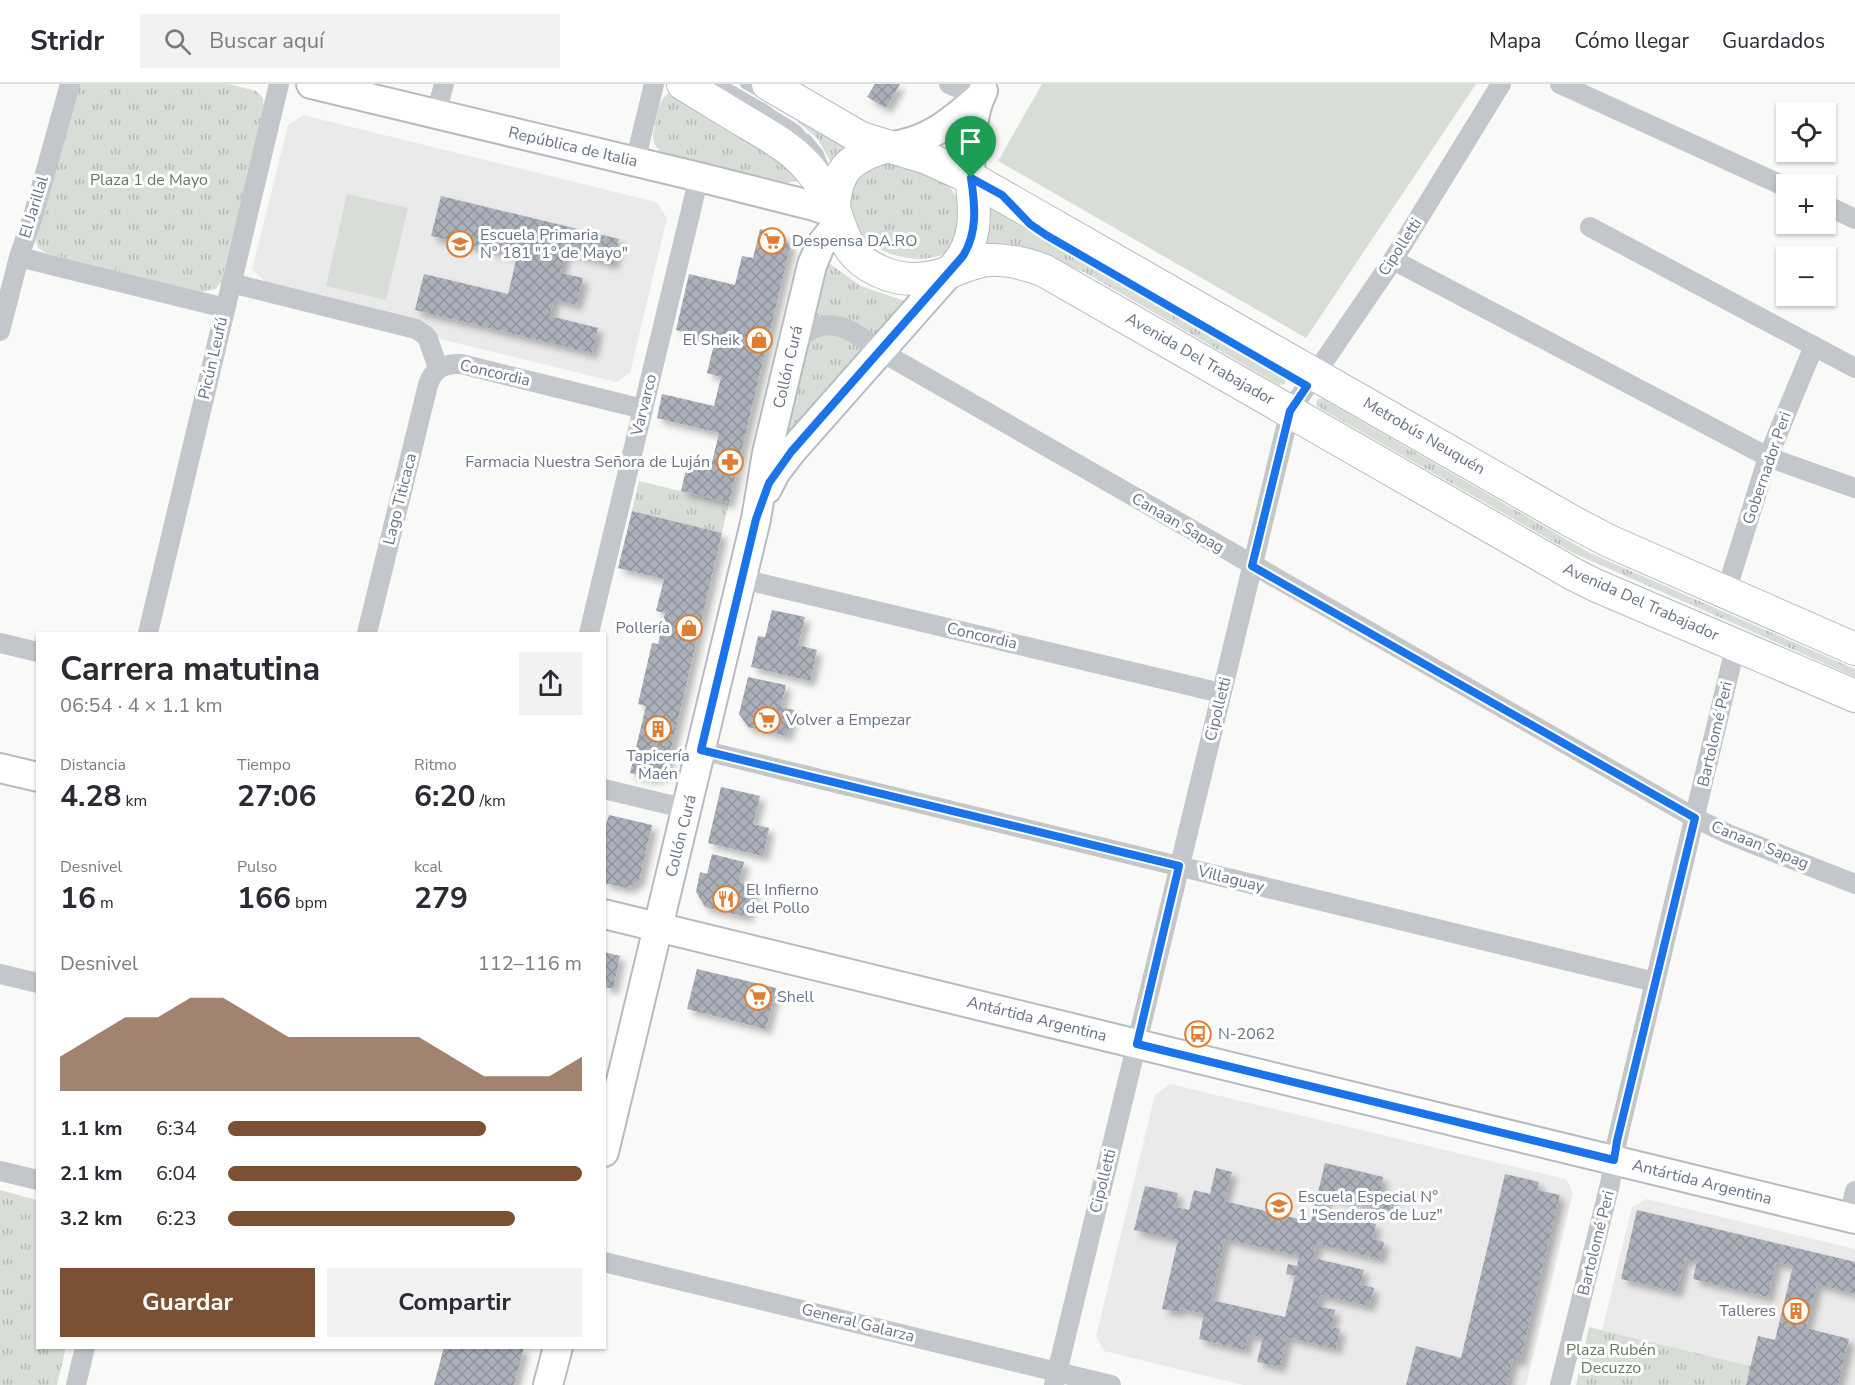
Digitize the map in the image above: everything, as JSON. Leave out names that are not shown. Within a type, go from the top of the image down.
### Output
[{"type":"main road","name":"República de Italia","points":[[311,84],[833,210]]},
{"type":"main road","name":"Avenida Del Trabajador","points":[[682,84],[794,153],[818,180],[842,235],[857,256],[880,272],[907,279],[919,279],[950,272],[979,261],[999,260],[1033,266],[1609,540],[1855,649]]},
{"type":"main road","name":"Collón Curá","points":[[606,1136],[608,1119],[659,927],[742,579],[756,519],[767,453],[793,344],[815,255],[833,210],[835,190],[844,169],[861,155],[886,147],[903,145],[929,135],[942,128],[984,90]]},
{"type":"main road","name":"Collón Curá","points":[[756,519],[769,483],[782,463],[963,256],[973,236],[971,146],[984,90]]},
{"type":"main road","name":"Avenida Del Trabajador","points":[[770,92],[846,130],[886,147],[934,161],[1002,195],[1573,574],[1855,696]]},
{"type":"main road","points":[[0,768],[36,777]]},
{"type":"main road","name":"Antártida Argentina","points":[[606,914],[1614,1160],[1853,1209]]},
{"type":"main road","points":[[548,1385],[557,1349]]},
{"type":"street","name":"El Jarillal","points":[[0,331],[19,257],[34,213],[70,84]]},
{"type":"street","name":"Picún Leufú","points":[[148,632],[279,84]]},
{"type":"street","points":[[436,114],[444,84]]},
{"type":"street","points":[[634,162],[654,84]]},
{"type":"street","points":[[697,84],[778,130],[810,156],[800,139],[787,128],[708,84]]},
{"type":"street","points":[[950,84],[984,90]]},
{"type":"street","name":"Cipolletti","points":[[1056,1378],[1252,566],[1302,393],[1393,260],[1501,84]]},
{"type":"street","points":[[1560,84],[1776,183]]},
{"type":"street","name":"Varvarco","points":[[589,632],[699,177]]},
{"type":"street","points":[[1836,210],[1855,219]]},
{"type":"street","points":[[1590,227],[1855,368]]},
{"type":"street","points":[[19,257],[225,308]]},
{"type":"street","points":[[1393,260],[1768,457],[1855,488]]},
{"type":"street","name":"Concordia","points":[[231,282],[416,329],[428,339],[438,368],[444,365],[461,364],[643,409]]},
{"type":"street","name":"Canaan Sapag","points":[[793,344],[815,327],[832,325],[852,330],[880,351],[1695,818],[1728,834],[1855,884]]},
{"type":"street","name":"Gobernador Peri","points":[[1726,592],[1768,457],[1814,346]]},
{"type":"street","name":"Lago Titicaca","points":[[367,632],[428,385],[438,368]]},
{"type":"street","name":"Concordia","points":[[742,579],[1221,693]]},
{"type":"street","points":[[0,643],[36,652]]},
{"type":"street","name":"Bartolomé Peri","points":[[1560,1385],[1736,644]]},
{"type":"street","name":"Villaguay","points":[[701,750],[1655,982]]},
{"type":"street","points":[[606,789],[687,809]]},
{"type":"street","points":[[0,974],[36,983]]},
{"type":"street","points":[[0,1171],[36,1180]]},
{"type":"street","name":"General Galarza","points":[[606,1263],[1056,1378],[1111,1385]]},
{"type":"street","points":[[75,1385],[84,1349]]},
{"type":"lane","points":[[721,84],[804,135],[824,162],[833,210]]},
{"type":"lane","points":[[745,84],[770,92]]},
{"type":"lane","points":[[790,110],[806,118],[846,130]]},
{"type":"lane","points":[[1002,195],[1037,230]]},
{"type":"lane","points":[[999,260],[1031,262],[1069,271]]},
{"type":"shaded area","name":"Escuela Primaria N° 181 \"1° de Mayo\"","points":[[303,115],[656,202],[667,218],[630,373],[616,382],[440,339],[422,323],[269,285],[252,269],[288,125]]},
{"type":"shaded area","name":"Escuela Especial N° 1 \"Senderos de Luz\"","points":[[1170,1084],[1566,1179],[1573,1193],[1526,1385],[1243,1385],[1104,1351],[1096,1336],[1155,1095]]},
{"type":"shaded area","points":[[1646,1199],[1855,1249],[1855,1385],[1746,1385],[1751,1366],[1602,1330],[1632,1207]]},
{"type":"green space","name":"Plaza 1 de Mayo","points":[[78,84],[229,84],[256,91],[263,98],[264,108],[221,282],[216,289],[202,292],[46,253],[38,248],[35,239]]},
{"type":"green space","points":[[1042,84],[1476,84],[1306,338],[998,161]]},
{"type":"green space","points":[[671,92],[789,157],[798,178],[796,181],[786,183],[660,151],[656,147],[653,135],[660,104]]},
{"type":"green space","points":[[796,120],[848,147],[832,164],[817,138]]},
{"type":"green space","points":[[894,161],[947,183],[955,196],[962,210],[963,220],[949,252],[925,259],[899,256],[875,246],[857,229],[846,203],[860,171]]},
{"type":"green space","points":[[347,194],[408,208],[386,300],[326,286]]},
{"type":"green space","points":[[987,209],[991,209],[1285,377],[1285,384],[1279,385],[1084,272],[1053,260],[983,250]]},
{"type":"green space","points":[[827,262],[861,286],[905,301],[906,303],[881,337],[812,321]]},
{"type":"green space","points":[[828,331],[862,347],[862,351],[776,457],[805,342]]},
{"type":"green space","points":[[1318,399],[1323,399],[1590,553],[1855,669],[1855,677],[1571,552],[1318,407],[1316,403]]},
{"type":"green space","points":[[639,481],[729,503],[722,533],[632,511]]},
{"type":"green space","points":[[0,1190],[36,1200],[36,1349],[66,1349],[57,1385],[0,1385]]},
{"type":"green space","name":"Plaza Rubén Decuzzo","points":[[1589,1327],[1751,1366],[1746,1385],[1576,1385]]},
{"type":"building","points":[[875,84],[900,84],[886,108],[867,97]]},
{"type":"building","points":[[441,196],[619,239],[613,264],[566,252],[560,273],[583,278],[576,305],[554,299],[550,316],[598,328],[592,353],[415,310],[424,274],[508,294],[517,256],[431,236]]},
{"type":"building","points":[[760,229],[784,235],[790,247],[729,503],[681,491],[688,461],[711,467],[719,433],[657,418],[662,394],[714,406],[721,377],[707,373],[715,340],[676,330],[689,274],[735,285],[742,256],[753,258]]},
{"type":"building","points":[[632,511],[722,533],[665,774],[652,778],[630,773],[646,706],[638,704],[652,643],[658,644],[665,613],[656,611],[664,579],[618,568]]},
{"type":"building","points":[[772,610],[805,617],[798,645],[817,650],[810,681],[751,667],[758,636],[765,637]]},
{"type":"building","name":"Volver a Empezar","points":[[748,677],[786,685],[781,707],[794,710],[787,736],[748,727],[739,714]]},
{"type":"building","points":[[721,787],[760,796],[753,824],[769,828],[763,856],[708,843]]},
{"type":"building","points":[[609,815],[652,825],[639,881],[627,888],[606,883],[606,825]]},
{"type":"building","name":"El Infierno del Pollo","points":[[712,854],[744,862],[739,882],[755,886],[747,917],[705,907],[696,892],[700,872],[707,874]]},
{"type":"building","points":[[606,952],[620,956],[613,989],[606,987]]},
{"type":"building","points":[[697,969],[776,988],[766,1029],[687,1009]]},
{"type":"building","points":[[1325,1163],[1383,1177],[1380,1193],[1394,1196],[1390,1210],[1327,1196],[1323,1212],[1376,1224],[1373,1239],[1384,1242],[1380,1259],[1317,1244],[1313,1258],[1364,1270],[1360,1284],[1374,1288],[1369,1306],[1320,1295],[1317,1306],[1335,1310],[1331,1327],[1340,1329],[1336,1349],[1287,1337],[1280,1367],[1257,1362],[1263,1338],[1249,1334],[1245,1350],[1199,1339],[1204,1314],[1180,1308],[1179,1312],[1162,1309],[1178,1240],[1134,1230],[1145,1186],[1178,1193],[1175,1207],[1189,1210],[1194,1190],[1210,1194],[1216,1168],[1232,1172],[1224,1201],[1311,1222]],"holes":[[[1225,1239],[1299,1256],[1297,1266],[1288,1264],[1286,1274],[1295,1276],[1285,1317],[1211,1300]]]},
{"type":"building","points":[[1505,1174],[1539,1182],[1537,1190],[1560,1195],[1520,1361],[1513,1359],[1507,1385],[1406,1385],[1416,1346],[1461,1358]]},
{"type":"building","points":[[1637,1210],[1855,1262],[1855,1294],[1817,1284],[1806,1328],[1849,1339],[1838,1385],[1746,1385],[1758,1336],[1775,1340],[1793,1266],[1776,1262],[1768,1297],[1693,1279],[1697,1261],[1685,1259],[1677,1292],[1621,1279]]},
{"type":"building","points":[[443,1349],[523,1349],[514,1385],[434,1385]]},
{"type":"place","name":"Despensa DA.RO","points":[[772,241]]},
{"type":"place","name":"Escuela Primaria N° 181 \"1° de Mayo\"","points":[[460,244]]},
{"type":"place","name":"El Sheik","points":[[759,340]]},
{"type":"place","name":"Farmacia Nuestra Señora de Luján","points":[[730,462]]},
{"type":"place","name":"Pollería","points":[[689,628]]},
{"type":"place","name":"Volver a Empezar","points":[[767,720]]},
{"type":"place","name":"Tapicería Maén","points":[[658,729]]},
{"type":"place","name":"El Infierno del Pollo","points":[[726,899]]},
{"type":"place","name":"Shell","points":[[758,997]]},
{"type":"place","name":"N-2062","points":[[1198,1034]]},
{"type":"place","name":"Escuela Especial N° 1 \"Senderos de Luz\"","points":[[1279,1206]]},
{"type":"place","name":"Talleres","points":[[1796,1311]]},
{"type":"route","points":[[971,178],[1002,195],[1030,224],[1046,235],[1307,386],[1290,411],[1252,566],[1695,818],[1614,1160],[1137,1044],[1179,866],[701,750],[756,519],[769,483],[791,452],[957,265],[969,247],[974,224],[971,178]]}]
